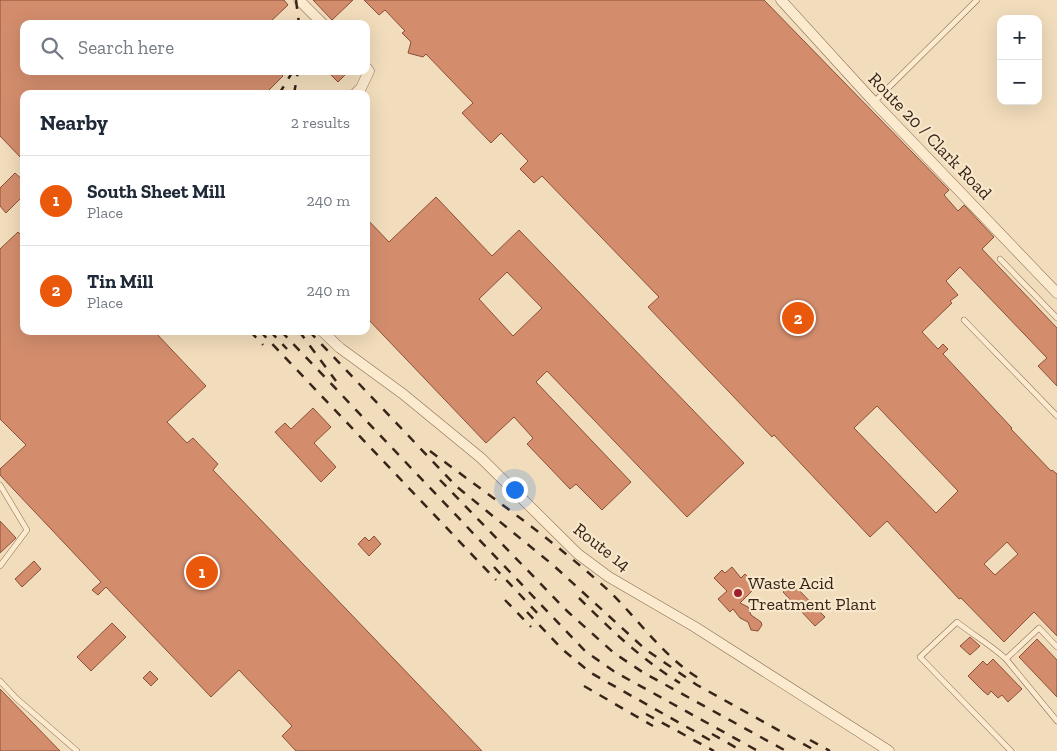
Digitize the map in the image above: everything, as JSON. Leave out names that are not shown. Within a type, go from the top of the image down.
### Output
[{"type":"street","points":[[299,0],[318,20]]},
{"type":"street","name":"Route 20 / Clark Road","points":[[781,0],[874,102],[1057,293]]},
{"type":"street","points":[[358,90],[367,75]]},
{"type":"street","name":"Route 14","points":[[326,335],[340,348],[403,394],[481,458],[578,554],[609,577],[695,627],[889,751]]},
{"type":"lane","points":[[874,102],[977,0]]},
{"type":"lane","points":[[1000,259],[1057,318]]},
{"type":"lane","points":[[964,320],[1057,416]]},
{"type":"lane","points":[[0,484],[20,514],[27,530],[0,566]]},
{"type":"lane","points":[[1011,751],[920,657],[957,622],[979,639],[990,644],[1006,660],[1057,721]]},
{"type":"lane","points":[[1006,660],[1039,628],[1057,647]]},
{"type":"lane","points":[[0,681],[17,699],[76,751]]},
{"type":"building","points":[[0,0],[284,0],[288,5],[272,20],[20,20],[20,75],[283,76],[269,90],[20,90],[20,157],[0,136]]},
{"type":"building","points":[[313,0],[353,0],[332,20]]},
{"type":"building","points":[[364,0],[764,0],[949,190],[944,195],[958,211],[964,205],[994,237],[982,249],[1057,328],[1057,386],[1038,366],[1047,358],[960,267],[946,281],[958,295],[950,301],[952,303],[922,332],[938,349],[943,344],[948,349],[943,354],[1011,429],[1051,471],[1057,474],[1057,636],[1034,612],[1004,642],[961,598],[959,599],[887,521],[870,537],[774,435],[772,437],[648,307],[659,297],[542,176],[534,183],[520,169],[528,161],[501,133],[491,143],[462,113],[473,103],[426,54],[423,57],[408,53],[411,42],[402,33],[405,31],[385,10],[379,15]],"holes":[[[877,406],[958,491],[936,513],[854,428]],[[1007,542],[1018,554],[995,575],[984,564]]]},
{"type":"building","points":[[331,75],[345,75],[338,82]]},
{"type":"building","points":[[15,173],[20,177],[20,199],[6,213],[0,206],[0,188]]},
{"type":"building","points":[[436,197],[492,256],[519,230],[744,463],[687,517],[547,371],[536,382],[631,482],[602,510],[576,484],[570,489],[527,444],[533,438],[514,417],[486,443],[370,321],[370,222],[389,242]],"holes":[[[507,272],[542,308],[513,336],[479,299]]]},
{"type":"building","points":[[18,232],[20,234],[20,335],[158,335],[206,386],[167,422],[187,443],[193,438],[218,464],[213,470],[482,751],[296,751],[282,736],[292,726],[239,670],[211,697],[106,587],[98,595],[92,590],[101,582],[0,475],[0,469],[26,445],[0,419],[0,249]]},
{"type":"building","points":[[313,408],[331,427],[314,443],[336,467],[321,482],[275,432],[285,423],[291,429]]},
{"type":"building","points":[[0,521],[16,538],[0,553]]},
{"type":"building","points":[[374,536],[381,544],[369,556],[358,544],[365,537],[369,541]]},
{"type":"building","points":[[34,561],[41,569],[22,587],[15,579]]},
{"type":"building","points":[[732,567],[741,578],[745,574],[757,586],[740,603],[748,607],[751,615],[761,622],[762,625],[758,631],[751,630],[748,622],[740,618],[733,609],[730,612],[718,599],[727,591],[714,578],[722,570],[725,573]]},
{"type":"building","points":[[792,583],[825,617],[815,626],[783,592]]},
{"type":"building","points":[[112,623],[126,637],[91,671],[77,657]]},
{"type":"building","points":[[970,637],[980,646],[970,655],[960,646]]},
{"type":"building","points":[[1037,639],[1057,660],[1057,697],[1019,657]]},
{"type":"building","points":[[993,659],[1022,689],[1008,702],[1002,695],[998,698],[991,691],[988,695],[968,676],[983,661],[987,665]]},
{"type":"building","points":[[150,671],[158,679],[151,686],[143,678]]},
{"type":"building","points":[[0,689],[60,751],[0,751]]},
{"type":"railway","points":[[296,0],[298,20]]},
{"type":"railway","points":[[281,90],[291,75]]},
{"type":"railway","points":[[295,90],[297,75]]},
{"type":"railway","points":[[254,335],[263,345]]},
{"type":"railway","points":[[264,335],[496,580]]},
{"type":"railway","points":[[274,335],[287,349]]},
{"type":"railway","points":[[285,335],[585,651],[615,672],[758,751]]},
{"type":"railway","points":[[302,335],[336,381]]},
{"type":"railway","points":[[313,335],[456,486],[553,565],[645,649],[697,685],[816,751]]},
{"type":"railway","points":[[430,451],[579,564],[612,594],[672,658],[700,679]]},
{"type":"railway","points":[[440,480],[567,611],[614,653],[644,673],[786,751]]},
{"type":"railway","points":[[494,567],[540,616]]},
{"type":"railway","points":[[579,598],[640,654],[680,683]]},
{"type":"railway","points":[[505,600],[531,627]]},
{"type":"railway","points":[[527,612],[562,649],[591,673],[717,744]]},
{"type":"railway","points":[[584,686],[653,726]]},
{"type":"railway","points":[[646,714],[714,751]]},
{"type":"railway","points":[[712,734],[742,751]]},
{"type":"railway","points":[[810,740],[830,751]]},
{"type":"place","name":"Tin Mill","points":[[798,318]]},
{"type":"place","name":"South Sheet Mill","points":[[202,572]]},
{"type":"place","name":"Waste Acid Treatment Plant","points":[[738,593]]}]
